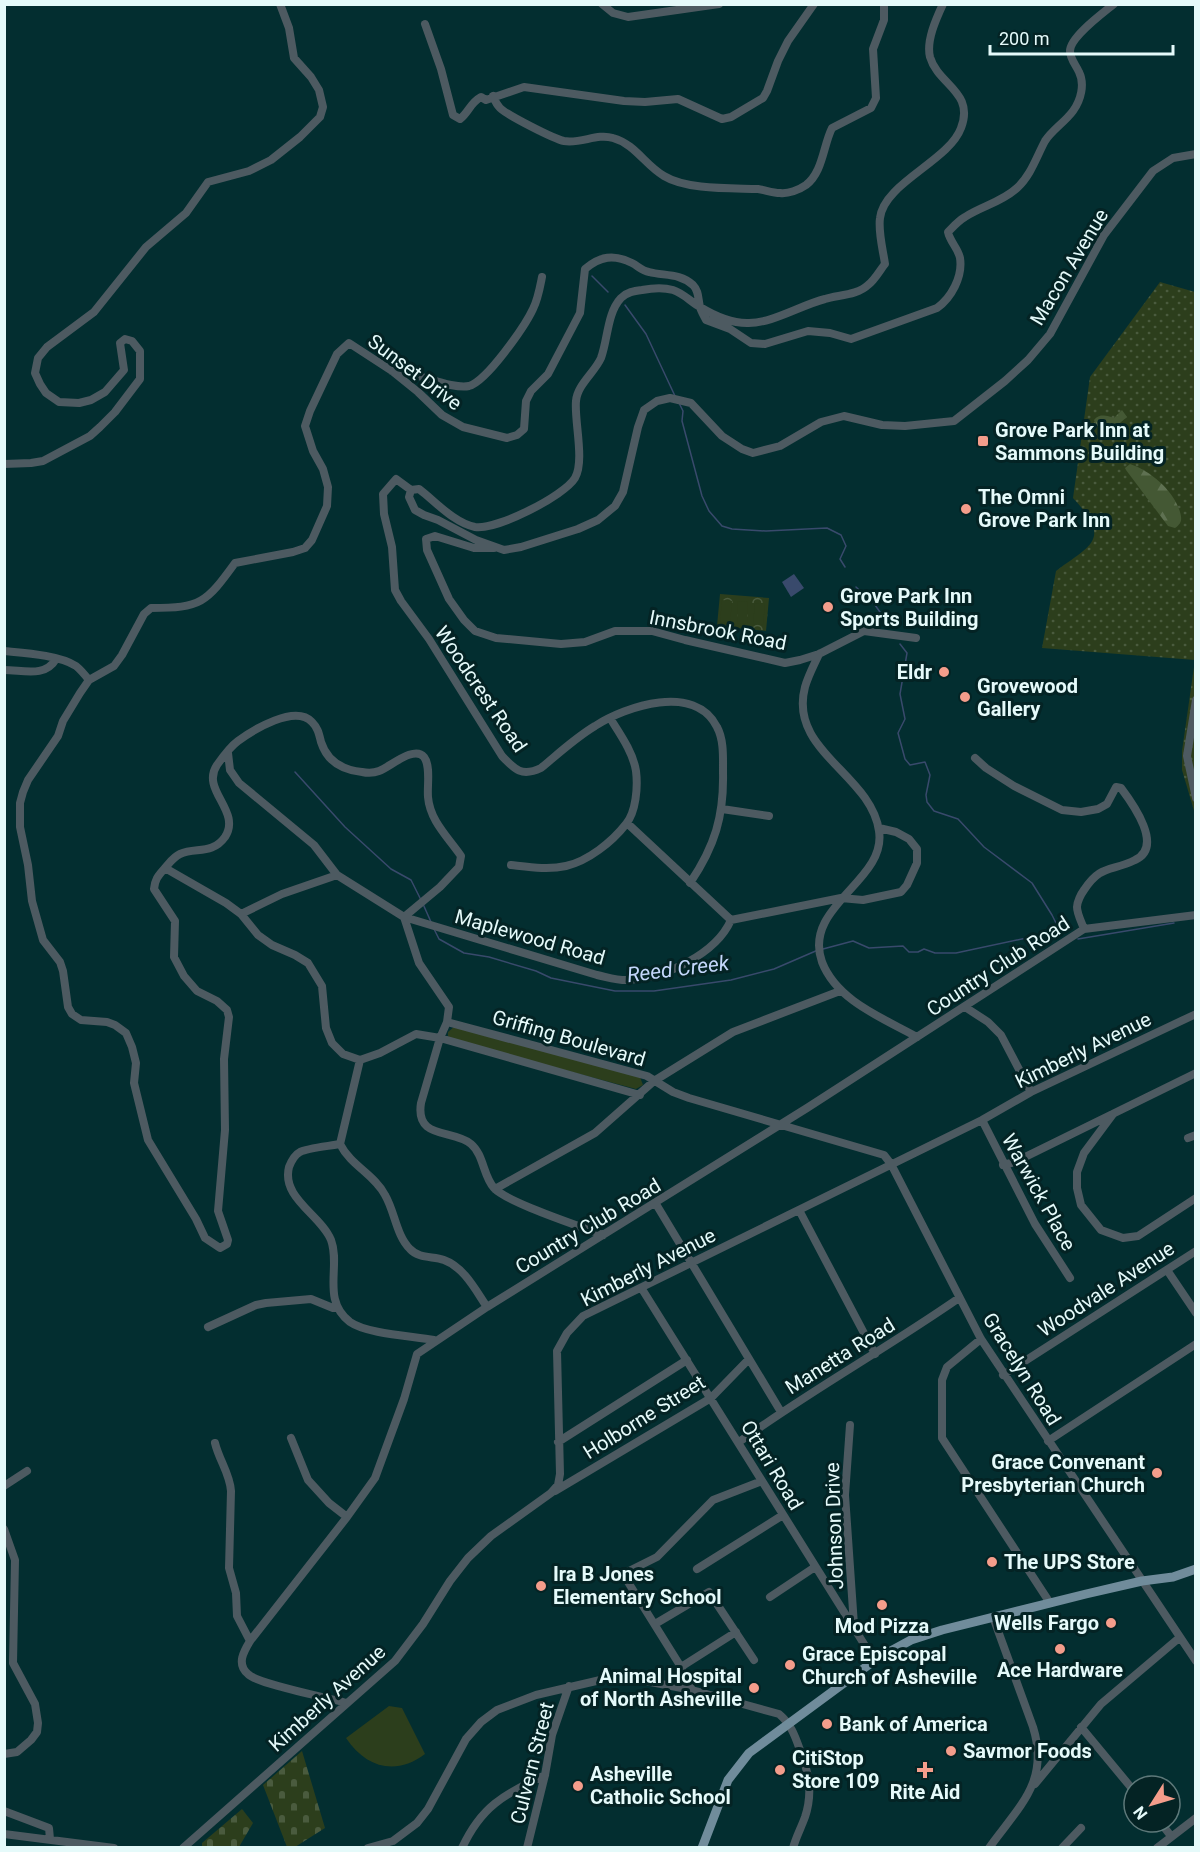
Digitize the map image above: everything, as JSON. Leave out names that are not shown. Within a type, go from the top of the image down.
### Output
[{"type":"main road","points":[[702,1848],[722,1791],[735,1769],[749,1753],[874,1660],[898,1646],[925,1635],[993,1617],[1142,1581],[1173,1577],[1196,1569]]},
{"type":"street","points":[[4,464],[44,461],[90,436],[115,412],[140,379],[140,351],[132,341],[125,339],[120,343],[124,370],[105,392],[91,400],[79,403],[59,402],[46,393],[35,373],[38,358],[47,347],[94,312],[146,247],[186,213],[208,182],[249,171],[271,160],[300,137],[320,117],[323,107],[319,90],[294,58],[289,28],[280,4]]},
{"type":"street","points":[[602,4],[613,13],[628,17],[718,4]]},
{"type":"street","points":[[425,24],[445,80],[453,116],[460,119],[474,101],[481,97],[486,100],[524,87],[624,101],[678,99],[722,119],[731,117],[763,98],[777,61],[814,4]]},
{"type":"street","points":[[493,96],[497,105],[508,114],[564,141],[601,136],[623,142],[664,176],[676,181],[728,189],[762,189],[778,194],[789,192],[807,184],[816,172],[821,164],[832,128],[871,108],[877,89],[873,49],[884,20],[884,4]]},
{"type":"street","points":[[499,548],[476,540],[415,510],[409,496],[411,490],[419,489],[457,519],[475,527],[498,525],[509,521],[545,502],[575,477],[578,467],[578,430],[575,398],[580,387],[600,360],[612,315],[619,300],[626,293],[651,288],[675,291],[700,308],[720,317],[748,324],[770,319],[868,286],[885,264],[880,218],[885,204],[905,183],[951,144],[961,128],[964,117],[962,100],[930,57],[933,32],[943,4]]},
{"type":"street","name":"Sunset Drive","points":[[89,680],[114,666],[144,614],[151,608],[182,608],[195,604],[216,588],[235,563],[293,552],[305,548],[312,540],[327,506],[328,487],[305,426],[337,354],[349,343],[392,371],[442,415],[463,427],[507,438],[517,435],[524,429],[526,401],[531,391],[548,374],[580,312],[585,269],[594,261],[606,257],[617,257],[645,272],[676,275],[694,286],[706,320],[730,329],[751,343],[765,344],[808,331],[830,333],[851,339],[937,308],[948,300],[955,285],[960,259],[948,232],[963,218],[1004,198],[1029,174],[1046,140],[1073,111],[1078,102],[1083,83],[1079,70],[1073,62],[1070,51],[1072,44],[1083,31],[1114,4]]},
{"type":"street","name":"Macon Avenue","points":[[499,548],[504,550],[521,547],[579,529],[598,520],[615,506],[623,492],[644,411],[657,401],[670,398],[691,403],[722,436],[753,453],[780,446],[821,422],[844,416],[882,425],[905,426],[942,423],[962,416],[1028,360],[1050,334],[1104,235],[1153,171],[1173,158],[1196,154]]},
{"type":"street","points":[[392,371],[404,371],[444,383],[468,386],[483,377],[497,363],[533,308],[542,277]]},
{"type":"street","name":"Woodcrest Road","points":[[411,490],[396,479],[383,494],[384,514],[392,547],[396,590],[400,601],[429,639],[502,756],[512,767],[531,773],[541,768],[595,725],[634,707],[666,702],[694,705],[712,718],[720,733],[723,773],[722,809],[717,831],[708,853],[690,883]]},
{"type":"street","name":"Innsbrook Road","points":[[499,548],[474,548],[435,536],[426,539],[427,550],[449,599],[475,631],[496,638],[561,644],[585,642],[615,632],[652,631],[785,663],[819,654],[864,631],[916,638]]},
{"type":"street","points":[[4,651],[56,659],[76,666],[89,680],[72,705],[58,736],[28,780],[23,792],[20,827],[28,865],[32,901],[43,940],[60,962],[72,1014],[81,1020],[115,1024],[126,1033],[132,1047],[135,1063],[134,1083],[148,1140],[205,1238],[220,1248],[228,1240],[218,1211],[218,1203],[225,1130],[224,1059],[229,1017],[217,1001],[197,991],[189,984],[174,957],[175,921],[154,888],[155,878],[171,860],[181,853],[210,849],[224,838],[228,830],[227,809],[216,795],[213,785],[214,770],[236,742],[260,727],[288,716],[297,715],[311,720],[318,730],[328,756],[336,764],[348,770],[375,772],[411,755],[417,753],[423,756],[426,762],[428,799],[432,815],[461,856],[459,867],[440,887],[404,917],[420,963],[449,1007],[447,1022],[440,1038],[420,1112],[429,1129],[438,1134],[465,1140],[473,1146],[490,1182],[495,1190],[504,1196],[603,1235]]},
{"type":"street","points":[[819,654],[805,688],[802,709],[804,721],[817,744],[868,799],[875,812],[880,839],[878,853],[829,915],[819,946],[820,955],[828,974],[840,991],[917,1037]]},
{"type":"street","points":[[4,670],[41,671],[48,669],[56,659]]},
{"type":"street","points":[[1196,700],[1187,756],[1189,776],[1196,798]]},
{"type":"street","points":[[511,865],[556,867],[579,861],[601,848],[627,823],[635,800],[636,772],[633,759],[610,718]]},
{"type":"street","points":[[228,753],[230,770],[239,783],[314,845],[337,875],[282,894],[241,914]]},
{"type":"street","points":[[975,758],[1014,786],[1062,810],[1081,812],[1098,809],[1107,804],[1116,787],[1121,788],[1126,795],[1142,822],[1148,840],[1137,860],[1111,867],[1093,876],[1081,894],[1077,907],[1084,929]]},
{"type":"street","points":[[722,809],[769,816]]},
{"type":"street","points":[[627,823],[731,920],[841,898],[863,900],[901,892],[907,885],[917,863],[917,849],[909,839],[896,832],[879,828]]},
{"type":"street","points":[[165,868],[241,914],[258,935],[272,945],[308,963],[322,986],[326,1028],[332,1042],[343,1054],[360,1060],[340,1144],[346,1155],[376,1182],[385,1194],[399,1233],[410,1249],[420,1256],[444,1260],[455,1265],[487,1307]]},
{"type":"street","name":"Maplewood Road","points":[[337,875],[404,917],[597,975],[627,980],[654,976],[685,964],[727,930],[731,920]]},
{"type":"street","name":"Country Club Road","points":[[347,1703],[261,1681],[248,1674],[241,1657],[250,1641],[375,1478],[404,1399],[417,1354],[434,1340],[781,1125],[1084,929],[1196,915]]},
{"type":"street","points":[[495,1190],[595,1133],[654,1081],[733,1032],[840,991]]},
{"type":"street","points":[[965,1007],[988,1022],[1001,1035],[1031,1092]]},
{"type":"street","name":"Kimberly Avenue","points":[[183,1848],[395,1661],[468,1558],[491,1536],[551,1493],[558,1485],[560,1474],[558,1351],[567,1333],[583,1316],[982,1120],[1031,1092],[1196,1014]]},
{"type":"street","name":"Griffing Boulevard","points":[[447,1022],[647,1076],[689,1098],[884,1155],[891,1164]]},
{"type":"street","name":"Griffing Boulevard","points":[[360,1060],[380,1053],[416,1034],[440,1038],[640,1095]]},
{"type":"street","points":[[1003,1165],[1015,1162],[1196,1073]]},
{"type":"street","points":[[1113,1114],[1084,1153],[1077,1172],[1077,1188],[1082,1205],[1101,1230],[1123,1238],[1138,1236],[1196,1198]]},
{"type":"street","name":"Warwick Place","points":[[982,1120],[1035,1224],[1070,1278]]},
{"type":"street","points":[[340,1144],[300,1152],[288,1171],[297,1199],[323,1227],[332,1241],[332,1287],[338,1308],[351,1323],[365,1330],[434,1340]]},
{"type":"street","name":"Gracelyn Road","points":[[891,1164],[959,1298],[1003,1375],[1196,1661]]},
{"type":"street","points":[[656,1204],[781,1412]]},
{"type":"street","points":[[799,1210],[874,1354]]},
{"type":"street","name":"Woodvale Avenue","points":[[1003,1375],[1196,1251]]},
{"type":"street","points":[[1167,1270],[1196,1313]]},
{"type":"street","name":"Ottari Road","points":[[642,1289],[874,1660]]},
{"type":"street","name":"Manetta Road","points":[[739,1442],[781,1412],[959,1298]]},
{"type":"street","points":[[208,1327],[256,1305],[266,1303],[310,1299],[338,1308]]},
{"type":"street","points":[[981,1339],[947,1367],[942,1380],[942,1438],[1050,1603]]},
{"type":"street","points":[[1048,1441],[1196,1344]]},
{"type":"street","name":"Holborne Street","points":[[551,1493],[711,1398],[749,1359]]},
{"type":"street","points":[[558,1442],[687,1360]]},
{"type":"street","name":"Johnson Drive","points":[[850,1425],[845,1495],[854,1627]]},
{"type":"street","points":[[291,1438],[308,1480],[329,1503],[347,1517]]},
{"type":"street","points":[[215,1443],[218,1457],[230,1481],[229,1568],[236,1593],[237,1616],[250,1641]]},
{"type":"street","points":[[4,1486],[27,1471]]},
{"type":"street","points":[[692,1690],[681,1667],[623,1574],[657,1557],[713,1500],[762,1480]]},
{"type":"street","points":[[697,1569],[783,1515]]},
{"type":"street","points":[[4,1529],[15,1560],[13,1663],[35,1704],[38,1723],[37,1732],[24,1746],[17,1752],[4,1754]]},
{"type":"street","points":[[770,1598],[815,1567]]},
{"type":"street","points":[[655,1624],[709,1592],[754,1660]]},
{"type":"street","points":[[993,1617],[1037,1739],[1038,1768],[1032,1788]]},
{"type":"street","points":[[681,1667],[736,1632]]},
{"type":"street","points":[[989,1848],[1032,1788],[1101,1704],[1179,1638]]},
{"type":"street","points":[[368,1848],[394,1844],[417,1823],[428,1809],[466,1739],[481,1722],[497,1710],[536,1695],[569,1686],[609,1678],[630,1678],[692,1690],[780,1714],[789,1723],[808,1770],[810,1783],[810,1796],[805,1817],[793,1848]]},
{"type":"street","name":"Culvern Street","points":[[527,1848],[545,1776],[552,1735],[569,1686]]},
{"type":"street","points":[[1081,1727],[1122,1777]]},
{"type":"street","points":[[462,1848],[478,1818],[490,1806],[545,1776]]},
{"type":"street","points":[[4,1811],[49,1828],[50,1839]]},
{"type":"street","points":[[1157,1848],[1196,1818]]},
{"type":"street","points":[[1062,1848],[1081,1828]]},
{"type":"street","points":[[4,1834],[114,1848]]},
{"type":"green space","points":[[1160,282],[1195,292],[1195,660],[1042,648],[1056,571],[1093,540],[1092,523],[1073,498],[1090,377]]},
{"type":"green space","points":[[1122,410],[1127,417],[1121,422],[1103,429],[1096,425],[1094,420],[1099,416],[1114,418]]},
{"type":"green space","points":[[1130,464],[1161,483],[1173,497],[1181,517],[1180,523],[1175,528],[1168,526],[1126,470],[1125,468]]},
{"type":"green space","points":[[720,594],[769,598],[766,631],[717,626]]},
{"type":"green space","points":[[722,600],[732,601],[730,623],[720,622]]},
{"type":"green space","points":[[738,601],[748,602],[747,624],[737,623]]},
{"type":"green space","points":[[755,603],[765,604],[763,625],[753,624]]},
{"type":"green space","points":[[1195,660],[1195,814],[1182,770],[1182,751]]},
{"type":"green space","points":[[455,1026],[640,1077],[643,1085],[636,1089],[452,1040],[448,1032]]},
{"type":"green space","points":[[389,1706],[402,1708],[425,1754],[414,1761],[393,1767],[372,1762],[354,1748],[346,1738]]},
{"type":"green space","points":[[302,1751],[325,1828],[295,1847],[287,1847],[263,1785]]},
{"type":"green space","points":[[242,1809],[253,1823],[239,1847],[202,1847],[202,1843]]},
{"type":"water","points":[[794,574],[804,588],[791,597],[782,582]]},
{"type":"waterway","points":[[592,276],[608,292]]},
{"type":"waterway","points":[[625,305],[646,334],[675,396]]},
{"type":"waterway","points":[[679,403],[683,411],[682,421],[702,496],[709,511],[722,526],[732,529],[766,531],[827,528],[841,535],[846,546],[840,559],[845,567]]},
{"type":"waterway","points":[[856,587],[875,605],[887,622],[892,622]]},
{"type":"waterway","points":[[900,644],[907,653],[900,694],[905,719],[898,733],[905,759],[910,765],[925,762],[930,775],[927,802],[934,811],[958,819],[984,847],[1032,883],[1059,929]]},
{"type":"waterway","name":"Reed Creek","points":[[295,772],[345,827],[391,869],[411,880],[421,900]]},
{"type":"waterway","name":"Reed Creek","points":[[423,904],[431,922]]},
{"type":"waterway","name":"Reed Creek","points":[[1078,939],[1174,923]]},
{"type":"waterway","name":"Reed Creek","points":[[434,929],[439,939],[464,953],[489,957],[536,971],[551,978],[615,991],[654,991],[731,980],[774,969],[818,950]]},
{"type":"waterway","name":"Reed Creek","points":[[823,949],[853,941],[869,948],[903,946],[909,952],[924,949],[935,953],[956,953],[1069,929]]},
{"type":"place","name":"Grove Park Inn at Sammons Building","points":[[983,441]]},
{"type":"place","name":"The Omni Grove Park Inn","points":[[966,509]]},
{"type":"place","name":"Grove Park Inn Sports Building","points":[[828,607]]},
{"type":"place","name":"Eldr","points":[[944,672]]},
{"type":"place","name":"Grovewood Gallery","points":[[965,697]]},
{"type":"place","name":"Grace Convenant Presbyterian Church","points":[[1157,1473]]},
{"type":"place","name":"The UPS Store","points":[[992,1562]]},
{"type":"place","name":"Ira B Jones Elementary School","points":[[541,1586]]},
{"type":"place","name":"Mod Pizza","points":[[882,1605]]},
{"type":"place","name":"Wells Fargo","points":[[1111,1623]]},
{"type":"place","name":"Ace Hardware","points":[[1060,1649]]},
{"type":"place","name":"Grace Episcopal Church of Asheville","points":[[790,1665]]},
{"type":"place","name":"Animal Hospital of North Asheville","points":[[754,1688]]},
{"type":"place","name":"Bank of America","points":[[827,1724]]},
{"type":"place","name":"Savmor Foods","points":[[951,1751]]},
{"type":"place","name":"CitiStop Store 109","points":[[780,1770]]},
{"type":"place","name":"Rite Aid","points":[[925,1770]]},
{"type":"place","name":"Asheville Catholic School","points":[[578,1786]]}]
